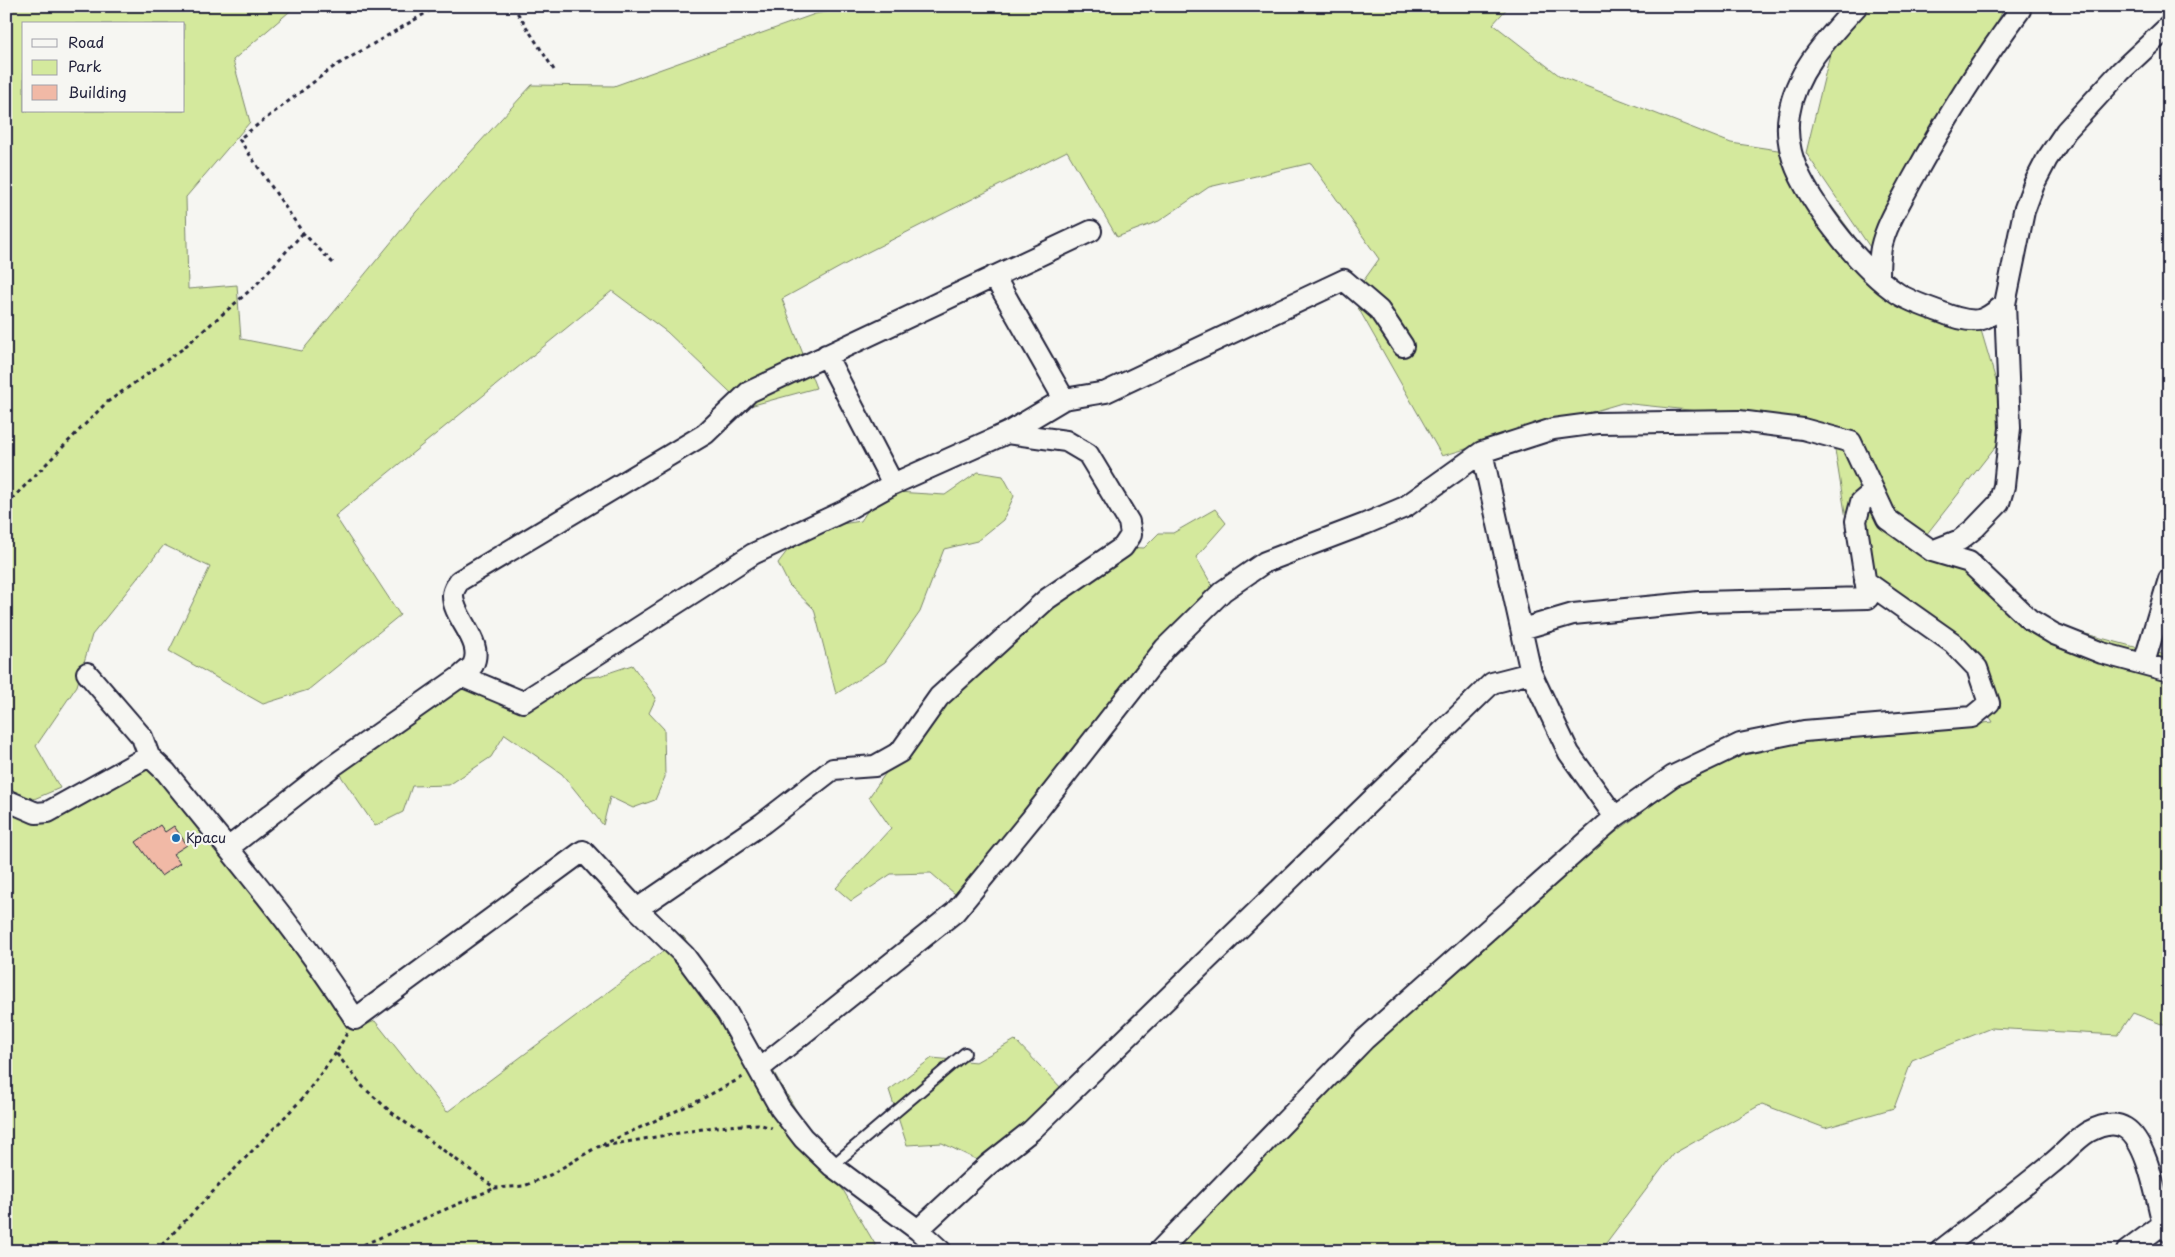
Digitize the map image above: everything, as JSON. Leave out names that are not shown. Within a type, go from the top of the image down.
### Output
[{"type":"street","points":[[1857,6],[1810,62],[1792,98],[1788,116],[1788,133],[1791,152],[1800,176],[1822,213],[1848,246],[1879,279],[1897,293],[1916,303],[1966,320],[1978,320],[1987,317],[2005,304]]},
{"type":"street","points":[[1879,279],[1881,248],[1886,230],[1954,104],[1985,57],[2020,10]]},
{"type":"street","points":[[1932,551],[1960,540],[1975,528],[1999,503],[2004,486],[2010,428],[2005,304],[2024,211],[2034,184],[2047,159],[2066,131],[2121,71],[2169,26]]},
{"type":"street","points":[[228,848],[334,766],[462,676],[472,665],[475,653],[472,641],[455,608],[453,594],[459,581],[705,434],[749,392],[1091,232]]},
{"type":"street","points":[[994,276],[1064,399]]},
{"type":"street","points":[[462,676],[522,702],[753,554],[846,510],[893,484],[1007,433],[1064,399],[1106,392],[1344,280],[1379,310],[1403,346]]},
{"type":"street","points":[[826,355],[893,484]]},
{"type":"street","points":[[759,1069],[955,912],[1032,818],[1165,648],[1223,591],[1265,562],[1405,507],[1482,452],[1553,429],[1598,423],[1739,422],[1803,429],[1851,442],[1887,519],[1932,551],[1970,562],[2029,619],[2054,634],[2102,653],[2169,671]]},
{"type":"street","points":[[637,909],[763,822],[833,769],[875,766],[900,752],[938,697],[1047,599],[1123,547],[1131,535],[1128,522],[1088,454],[1066,441],[1007,433]]},
{"type":"street","points":[[1482,452],[1531,673],[1569,754],[1615,817]]},
{"type":"street","points":[[1522,629],[1573,614],[1699,602],[1868,598],[1856,521],[1861,502],[1874,491]]},
{"type":"street","points":[[2144,663],[2169,579]]},
{"type":"street","points":[[1159,1251],[1365,1039],[1615,817],[1672,776],[1740,744],[1804,732],[1972,717],[1989,703],[1977,668],[1953,642],[1865,581]]},
{"type":"street","points":[[87,673],[142,737],[148,756],[166,772],[258,885],[328,978],[354,1019],[584,851],[637,909],[684,955],[727,1012],[780,1108],[803,1138],[832,1166],[918,1230],[941,1251]]},
{"type":"street","points":[[918,1230],[988,1165],[1031,1131],[1492,683],[1531,673]]},
{"type":"street","points":[[6,800],[36,813],[48,812],[148,756]]},
{"type":"street","points":[[1940,1251],[2053,1163],[2088,1132],[2102,1126],[2114,1124],[2125,1128],[2138,1140],[2146,1156],[2166,1228],[2127,1251]]},
{"type":"lane","points":[[832,1166],[965,1053]]},
{"type":"path","points":[[333,263],[303,233],[239,139],[332,68],[438,6]]},
{"type":"path","points":[[512,6],[554,70]]},
{"type":"path","points":[[6,505],[106,403],[181,350],[255,286],[303,233]]},
{"type":"path","points":[[156,1251],[302,1099],[336,1053],[354,1019]]},
{"type":"path","points":[[336,1053],[363,1087],[391,1112],[495,1188]]},
{"type":"path","points":[[349,1251],[495,1188],[524,1186],[550,1174],[597,1147],[700,1100],[759,1069]]},
{"type":"path","points":[[597,1147],[714,1127],[758,1124],[803,1138]]},
{"type":"green space","points":[[6,6],[296,6],[233,60],[250,122],[186,197],[188,289],[237,285],[241,339],[302,351],[416,212],[532,85],[614,86],[815,14],[857,6],[990,6],[1002,11],[1007,6],[1509,6],[1493,24],[1560,76],[1731,143],[1791,152],[1897,293],[1978,320],[2010,428],[1926,535],[2029,619],[2169,656],[2169,1027],[2133,1013],[2118,1035],[1991,1028],[1912,1060],[1894,1108],[1825,1128],[1762,1104],[1673,1154],[1600,1251],[1159,1251],[1386,1027],[1600,844],[1707,764],[1799,742],[1993,722],[1980,701],[1953,643],[1855,575],[1831,425],[1622,403],[1442,456],[1352,297],[1379,259],[1311,163],[1209,187],[1159,221],[1117,237],[1067,151],[862,255],[782,299],[816,388],[746,407],[667,332],[612,291],[335,516],[400,615],[308,690],[263,704],[169,651],[210,567],[164,545],[92,635],[77,686],[36,746],[60,788],[34,799],[6,789]]},
{"type":"green space","points":[[1860,6],[2005,6],[1880,262],[1806,153],[1836,29]]},
{"type":"green space","points":[[978,472],[1003,476],[1014,496],[1003,520],[977,541],[944,549],[920,612],[885,662],[836,694],[814,609],[789,585],[778,563],[803,530],[861,521],[880,491],[945,495]]},
{"type":"green space","points":[[1215,509],[1226,523],[1196,557],[1213,587],[963,901],[931,873],[891,874],[851,901],[836,888],[891,828],[869,797],[939,697],[1123,547],[1144,548],[1159,533],[1173,533]]},
{"type":"green space","points":[[632,665],[656,698],[649,713],[664,729],[665,777],[655,800],[633,808],[610,797],[603,825],[562,774],[505,734],[491,757],[449,785],[412,786],[403,812],[375,826],[334,766],[461,676],[523,702],[573,679],[599,676]]},
{"type":"green space","points":[[146,762],[241,872],[358,1028],[375,1021],[447,1112],[683,936],[756,1042],[879,1251],[6,1251],[6,805],[27,818]]},
{"type":"green space","points":[[1015,1040],[1068,1095],[988,1165],[942,1143],[907,1145],[889,1090],[932,1058],[976,1062]]},
{"type":"building","points":[[160,825],[165,832],[174,826],[187,845],[173,854],[180,863],[161,876],[136,842]]},
{"type":"place","name":"Краси","points":[[176,838]]}]
